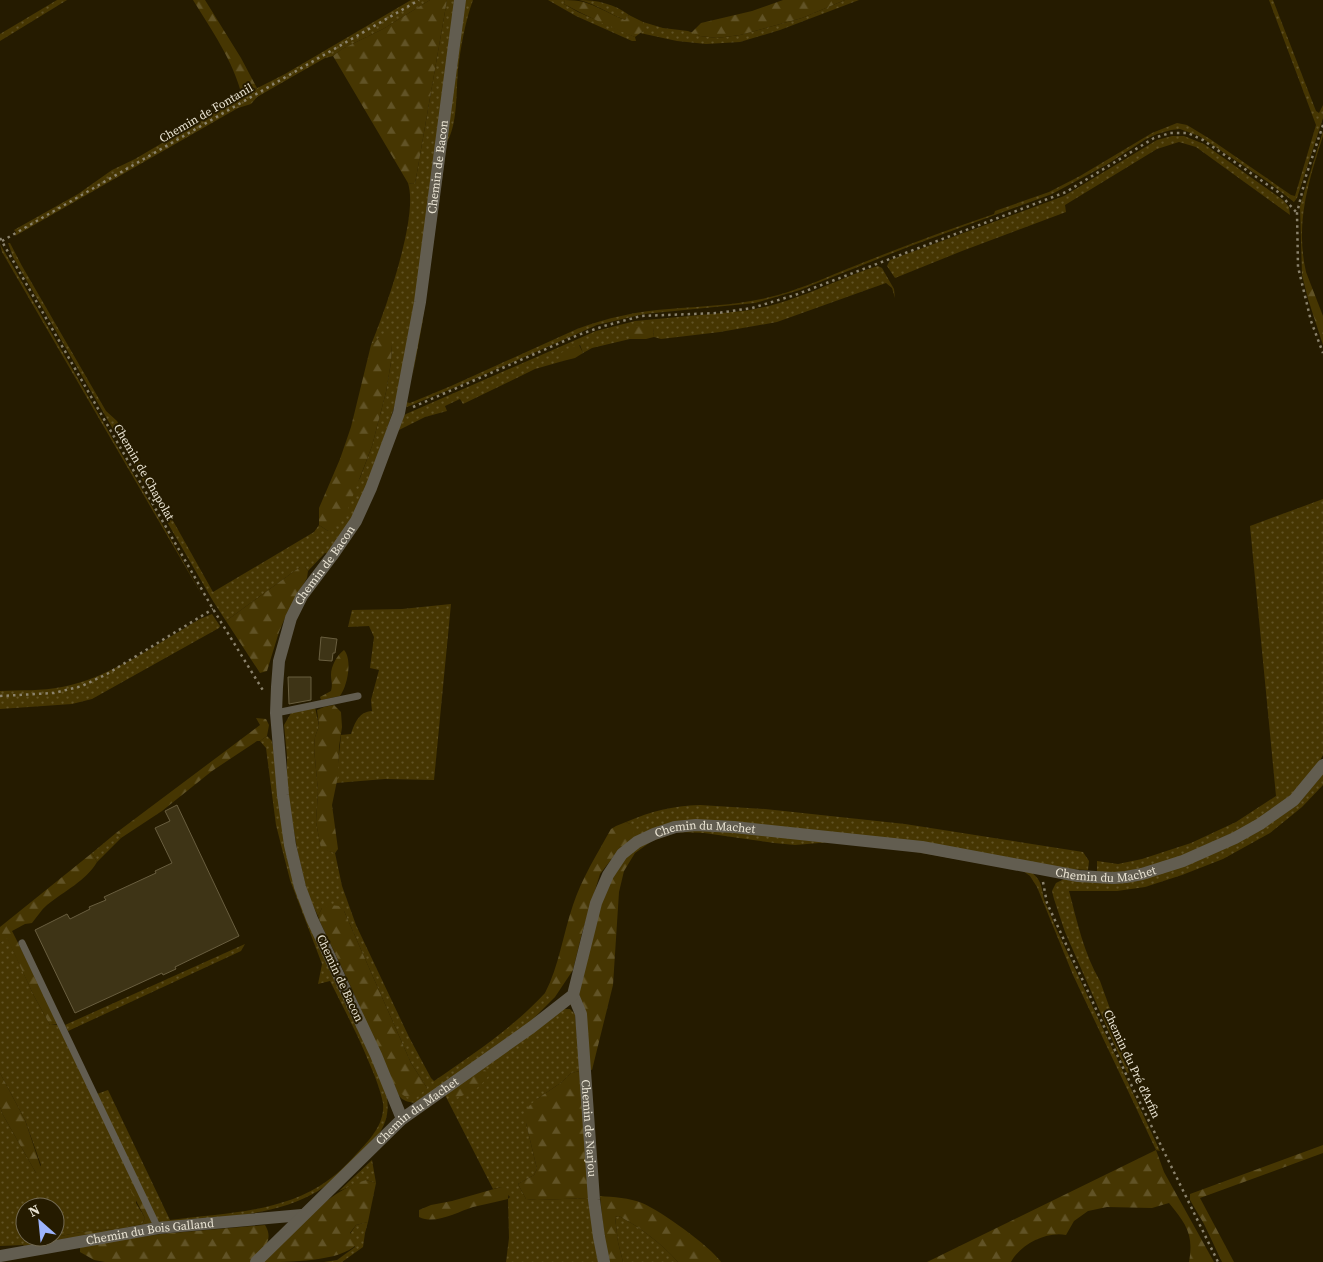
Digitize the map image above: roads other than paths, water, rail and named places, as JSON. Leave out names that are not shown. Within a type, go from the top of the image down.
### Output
[{"type":"street","name":"Chemin de Bacon","points":[[402,1119],[376,1055],[312,919],[300,887],[290,845],[283,795],[276,713],[279,661],[291,618],[302,596],[356,521],[400,413],[420,302],[460,0]]},
{"type":"street","name":"Chemin du Machet","points":[[256,1262],[402,1119],[532,1028],[573,996],[596,903],[608,875],[622,854],[637,842],[654,834],[675,827],[696,825],[734,827],[922,847],[1078,876],[1113,878],[1142,874],[1183,861],[1220,846],[1260,824],[1294,800],[1323,766]]},
{"type":"street","name":"Chemin de Narjou","points":[[573,996],[581,1014],[594,1200],[604,1262]]},
{"type":"street","name":"Chemin du Bois Galland","points":[[0,1256],[158,1228],[302,1215]]},
{"type":"lane","points":[[276,713],[358,696]]},
{"type":"lane","points":[[22,943],[158,1228]]}]
